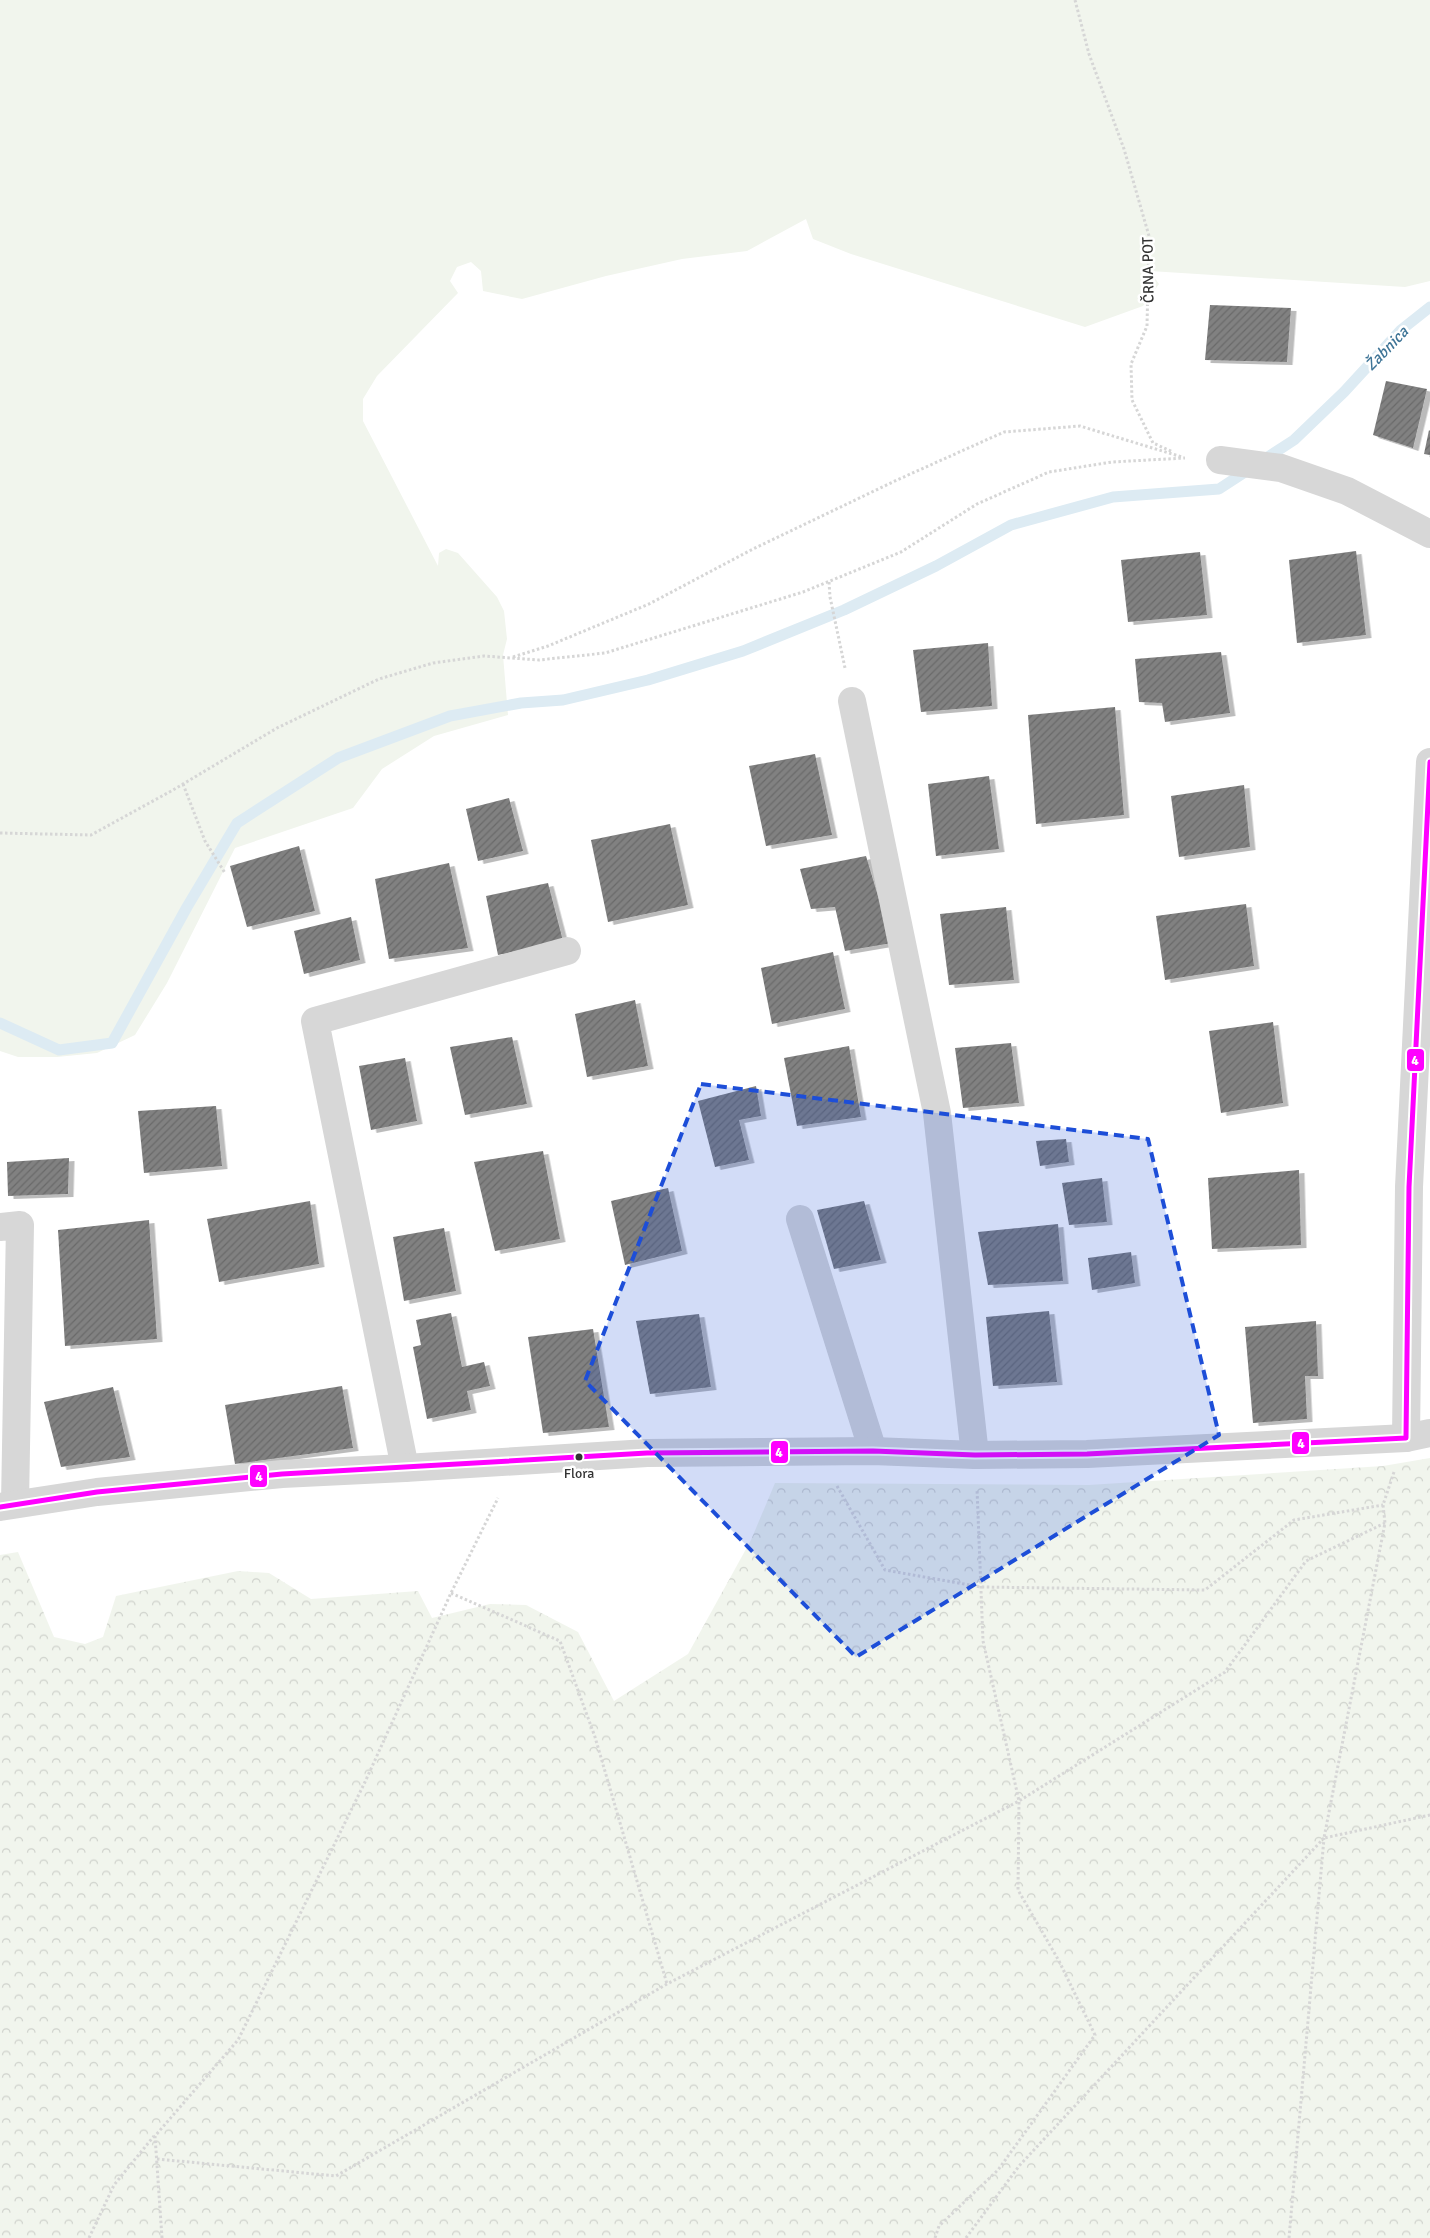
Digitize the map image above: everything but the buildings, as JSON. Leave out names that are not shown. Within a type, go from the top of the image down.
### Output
[{"type":"street","points":[[1220,460],[1281,468],[1347,491],[1430,534]]},
{"type":"street","points":[[852,700],[937,1113],[975,1455]]},
{"type":"street","points":[[0,1227],[20,1225],[7,1505],[97,1492],[282,1474],[647,1453],[873,1451],[975,1455],[1087,1454],[1418,1436],[1409,1188],[1430,762]]},
{"type":"street","points":[[405,1468],[315,1021],[567,951]]},
{"type":"street","points":[[800,1219],[873,1451]]},
{"type":"path","name":"ČRNA POT","points":[[1075,0],[1089,54],[1124,149],[1149,236],[1147,326],[1131,364],[1132,400],[1153,443],[1185,458],[1220,460]]},
{"type":"path","points":[[510,658],[548,646],[649,604],[762,545],[897,480],[1004,432],[1080,426],[1185,458]]},
{"type":"path","points":[[0,833],[91,834],[183,784],[277,728],[379,679],[433,662],[484,656],[539,660],[605,653],[803,592],[829,582],[901,552],[977,504],[1050,472],[1112,462],[1185,458]]},
{"type":"path","points":[[829,582],[830,597],[840,646]]},
{"type":"path","points":[[183,784],[205,841],[225,873]]},
{"type":"path","points":[[1289,2238],[1324,1838],[1385,1524],[1383,1505],[1418,1436]]},
{"type":"path","points":[[817,1452],[885,1570],[981,1587],[1205,1590],[1294,1520],[1383,1505]]},
{"type":"path","points":[[935,2238],[939,2226],[998,2170],[1095,2035],[1059,1961],[1018,1890],[1019,1801],[983,1641],[975,1455]]},
{"type":"path","points":[[89,2238],[114,2185],[238,2040],[365,1782],[451,1594],[515,1461]]},
{"type":"path","points":[[157,2159],[336,2176],[667,1984],[1019,1801],[1225,1672],[1306,1561],[1385,1524]]},
{"type":"path","points":[[451,1594],[560,1641],[595,1737],[667,1984]]},
{"type":"path","points":[[966,2238],[1019,2166],[1324,1838],[1430,1815]]},
{"type":"path","points":[[155,2136],[162,2238]]},
{"type":"highlighted area","points":[[701,1084],[1148,1139],[1219,1435],[856,1657],[585,1381]]},
{"type":"green space","points":[[0,0],[1430,0],[1430,281],[1405,287],[1150,271],[1159,284],[1143,306],[1085,327],[851,254],[813,239],[806,219],[747,251],[682,259],[606,276],[522,299],[483,291],[481,271],[471,262],[457,267],[450,281],[458,293],[377,376],[363,399],[363,421],[438,566],[439,553],[446,549],[458,553],[497,597],[504,611],[507,639],[503,655],[508,715],[434,736],[382,769],[353,808],[235,848],[167,983],[135,1035],[97,1053],[57,1057],[18,1057],[0,1051]]},
{"type":"green space","points":[[1430,1458],[1430,2238],[0,2238],[0,1555],[18,1552],[54,1637],[85,1644],[103,1637],[116,1596],[238,1571],[269,1573],[311,1599],[418,1591],[432,1618],[490,1604],[526,1605],[578,1632],[614,1701],[688,1654],[751,1540],[775,1483],[1089,1485],[1383,1466]]},
{"type":"waterway","name":"Žabnica","points":[[0,1023],[59,1050],[112,1043],[187,907],[237,823],[338,758],[450,716],[521,703],[563,700],[648,680],[743,651],[844,610],[936,566],[1011,525],[1113,497],[1219,489],[1294,440],[1344,392],[1401,330],[1430,307]]},
{"type":"transit line","name":"4","points":[[0,1507],[97,1492],[282,1474],[647,1453],[873,1451],[975,1455],[1087,1454],[1406,1438],[1409,1187],[1430,762]]},
{"type":"place","name":"Flora","points":[[579,1457]]}]
